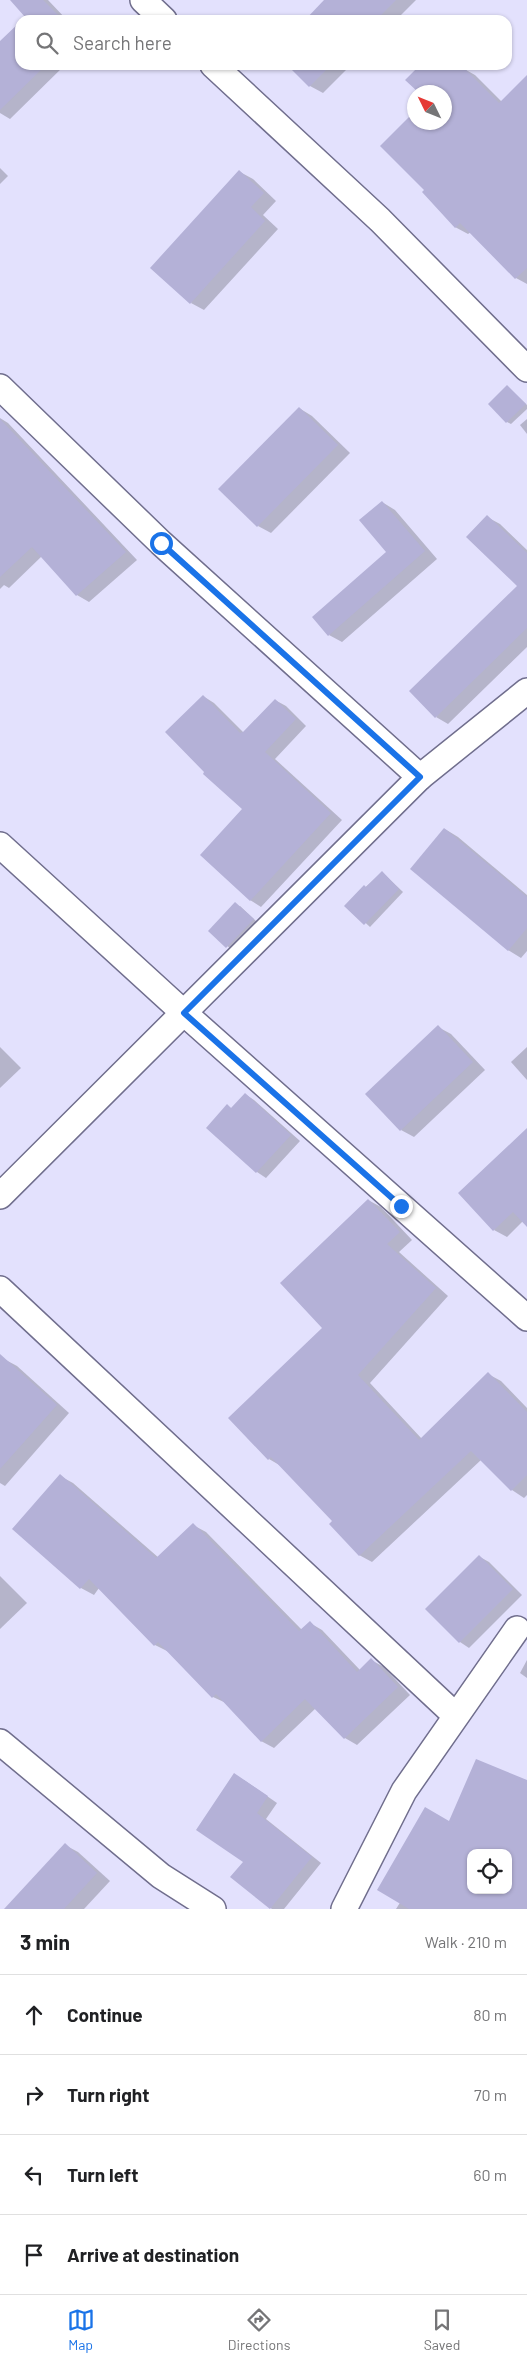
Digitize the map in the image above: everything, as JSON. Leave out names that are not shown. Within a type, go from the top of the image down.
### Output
[{"type":"street","points":[[143,0],[159,15]]},
{"type":"street","points":[[218,70],[380,220],[527,369]]},
{"type":"street","points":[[0,387],[161,543],[420,777]]},
{"type":"street","points":[[0,1196],[420,777],[527,691]]},
{"type":"street","points":[[0,845],[184,1013],[527,1318]]},
{"type":"street","points":[[0,1289],[455,1715]]},
{"type":"street","points":[[344,1909],[404,1791],[455,1715],[517,1629]]},
{"type":"street","points":[[0,1742],[161,1876],[213,1909]]},
{"type":"building","points":[[10,0],[43,0],[58,15],[23,15]]},
{"type":"building","points":[[324,0],[396,0],[381,15],[310,15]]},
{"type":"building","points":[[15,27],[15,70],[41,70],[0,110],[0,41]]},
{"type":"building","points":[[292,70],[326,70],[309,87]]},
{"type":"building","points":[[415,70],[466,70],[499,103],[527,75],[527,268],[515,279],[460,223],[455,228],[422,192],[424,190],[380,146],[407,119],[407,130],[452,130],[452,85],[410,85],[405,80]]},
{"type":"building","points":[[239,170],[264,193],[251,207],[265,221],[190,304],[150,268]]},
{"type":"building","points":[[507,385],[526,404],[506,423],[488,404]]},
{"type":"building","points":[[299,407],[338,445],[257,527],[218,489]]},
{"type":"building","points":[[0,419],[126,552],[76,596],[32,547],[0,577]]},
{"type":"building","points":[[382,501],[425,551],[328,636],[312,617],[386,552],[359,520]]},
{"type":"building","points":[[487,515],[527,553],[527,628],[435,718],[409,691],[517,586],[466,537]]},
{"type":"building","points":[[203,695],[240,733],[275,699],[296,719],[265,752],[331,813],[250,901],[200,855],[242,809],[203,774],[204,772],[165,732]]},
{"type":"building","points":[[444,828],[527,897],[527,928],[508,951],[410,869]]},
{"type":"building","points":[[382,871],[399,889],[364,925],[344,906],[364,885],[366,887]]},
{"type":"building","points":[[235,902],[254,919],[226,948],[208,931]]},
{"type":"building","points":[[438,1025],[473,1062],[400,1131],[365,1094]]},
{"type":"building","points":[[245,1093],[291,1135],[256,1173],[206,1128],[227,1104],[231,1108]]},
{"type":"building","points":[[527,1128],[527,1227],[513,1212],[493,1231],[458,1193]]},
{"type":"building","points":[[368,1199],[400,1232],[387,1244],[436,1288],[358,1375],[419,1440],[488,1372],[527,1412],[527,1475],[511,1491],[471,1451],[359,1556],[329,1524],[332,1521],[271,1457],[268,1460],[228,1418],[322,1328],[280,1283]]},
{"type":"building","points":[[0,1354],[57,1405],[0,1469]]},
{"type":"building","points":[[60,1474],[156,1558],[193,1523],[299,1631],[310,1621],[357,1672],[371,1658],[398,1687],[344,1739],[305,1699],[261,1742],[216,1694],[212,1698],[158,1642],[154,1646],[89,1579],[80,1589],[12,1529]]},
{"type":"building","points":[[479,1555],[513,1589],[459,1643],[425,1609]]},
{"type":"building","points":[[476,1759],[527,1780],[527,1909],[409,1909],[377,1890],[425,1807],[449,1821]]},
{"type":"building","points":[[234,1773],[268,1796],[257,1813],[312,1857],[270,1909],[230,1877],[243,1862],[196,1830]]},
{"type":"building","points":[[65,1843],[97,1873],[64,1909],[4,1909]]},
{"type":"route","points":[[161,543],[420,777],[184,1013],[401,1206]]}]
